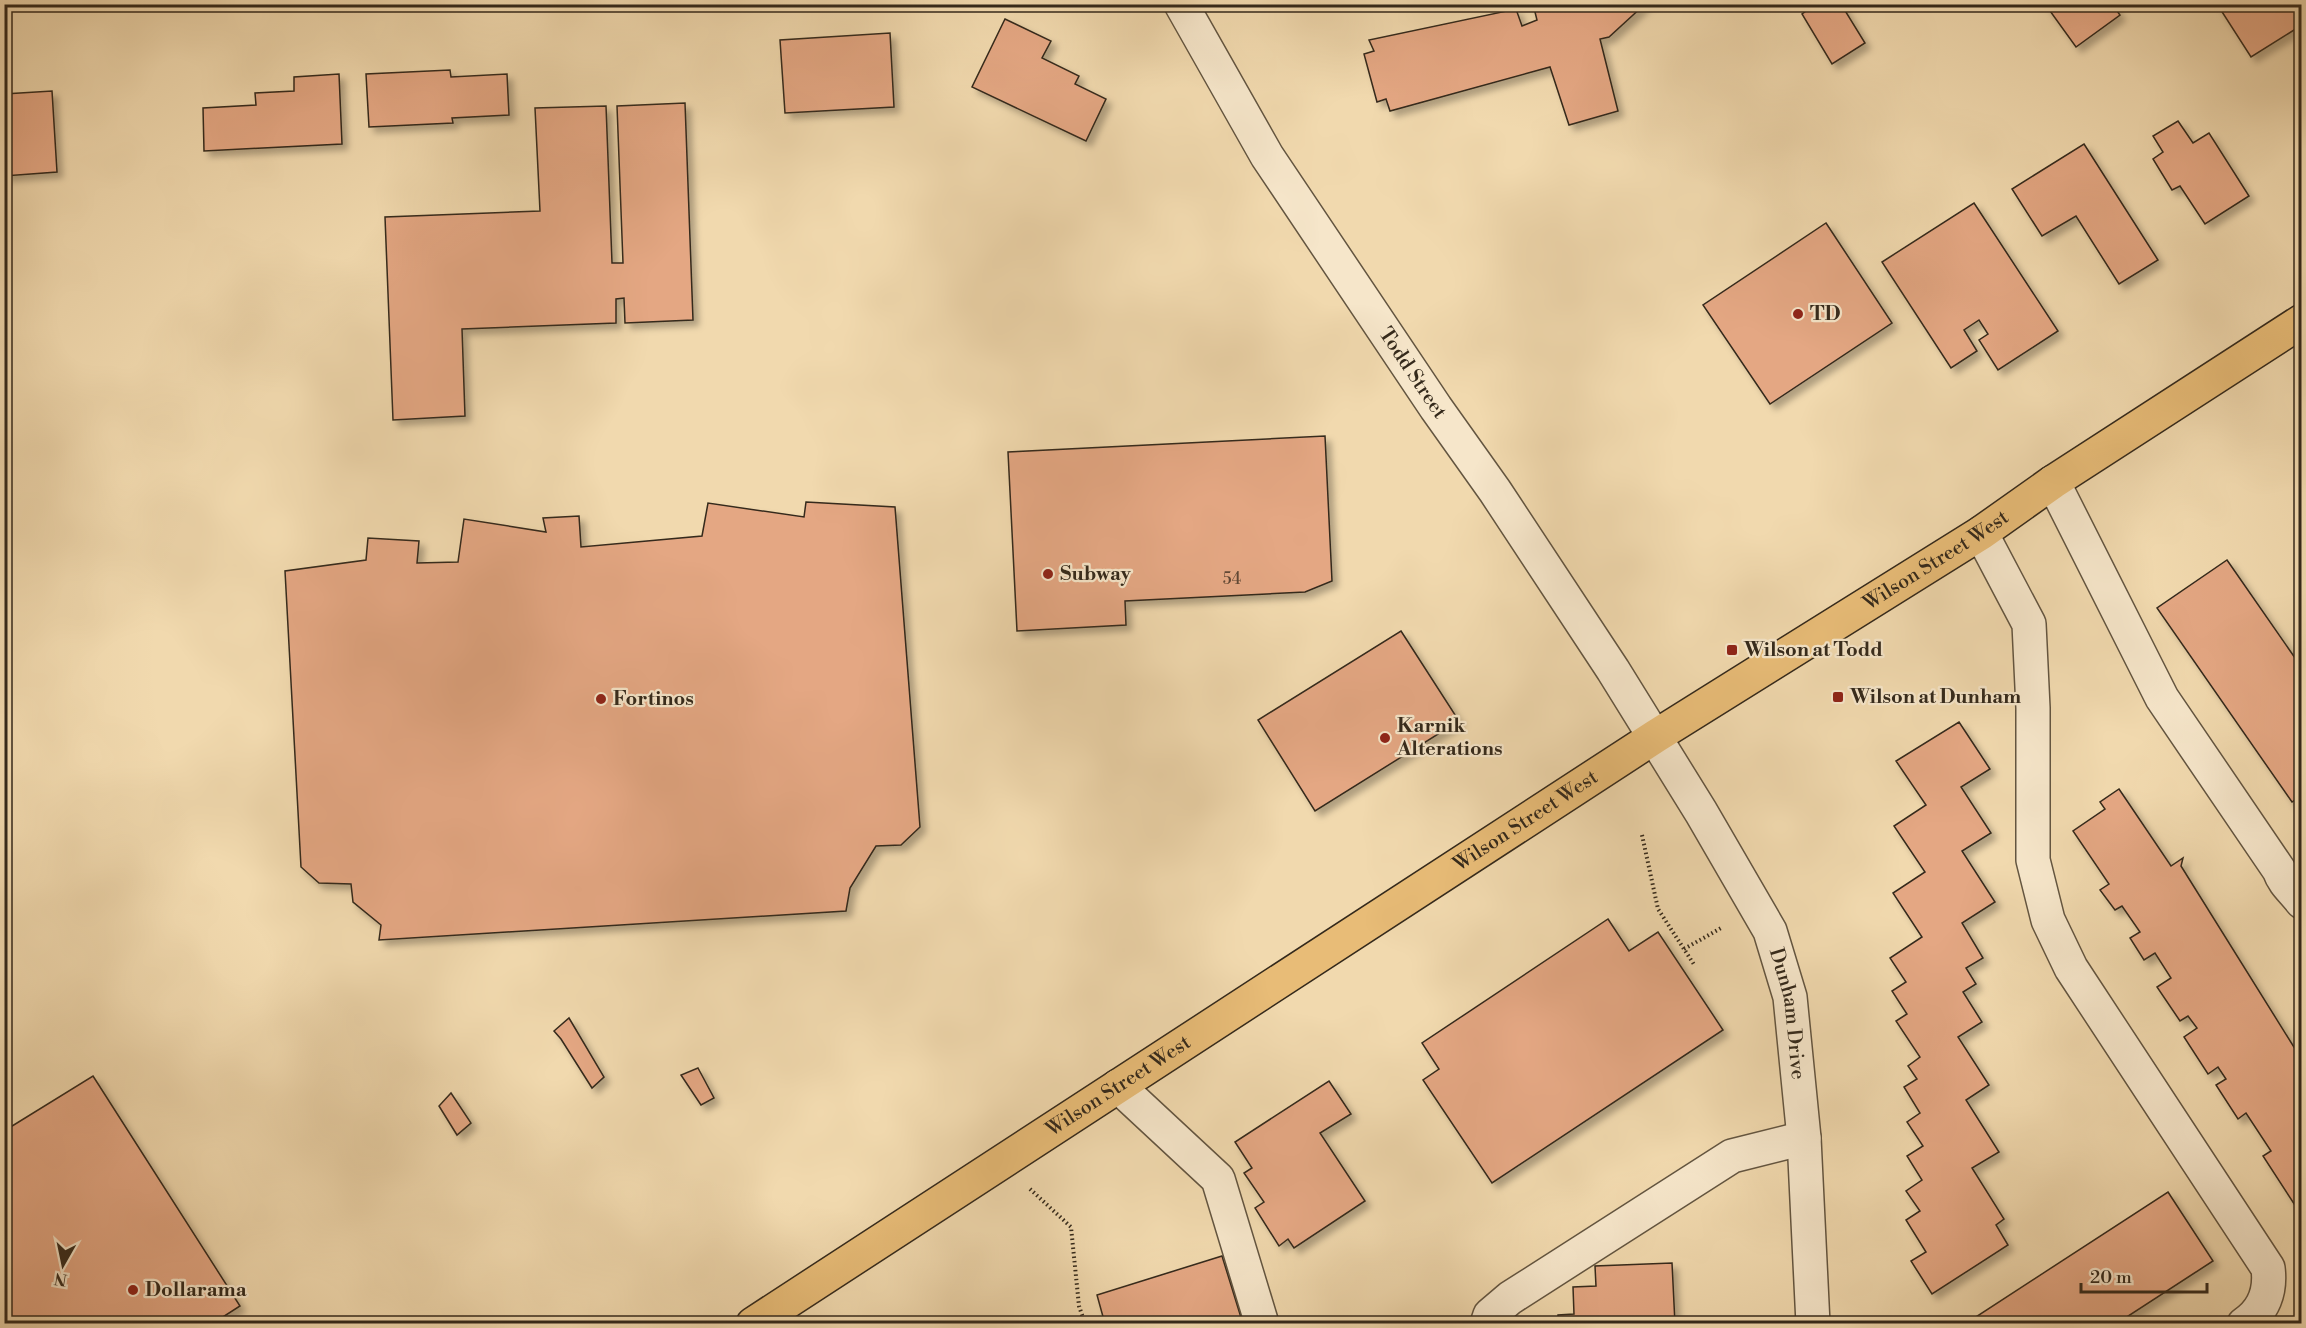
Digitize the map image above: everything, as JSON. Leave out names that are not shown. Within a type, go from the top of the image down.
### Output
[{"type":"main road","name":"Wilson Street West","points":[[753,1323],[1656,736],[1981,533],[2053,482],[2301,321]]},
{"type":"street","name":"Todd Street","points":[[1181,4],[1267,156],[1436,408],[1495,491],[1656,736]]},
{"type":"street","points":[[2053,482],[2162,698],[2279,870],[2283,883],[2301,902]]},
{"type":"street","points":[[1981,533],[2028,624],[2033,708],[2033,860],[2048,920],[2071,968],[2268,1268],[2269,1288],[2265,1298],[2258,1313],[2244,1323]]},
{"type":"street","name":"Dunham Drive","points":[[1656,736],[1770,931],[1790,997],[1804,1138],[1813,1323]]},
{"type":"street","points":[[1118,1086],[1218,1179],[1262,1323]]},
{"type":"street","points":[[1487,1323],[1490,1315],[1510,1298],[1732,1156],[1804,1138]]},
{"type":"path","points":[[1642,835],[1658,909],[1695,966]]},
{"type":"path","points":[[1684,949],[1756,908]]},
{"type":"path","points":[[1001,1162],[1071,1227],[1079,1306],[1085,1323]]},
{"type":"building","points":[[1533,4],[1645,4],[1609,37],[1600,39],[1618,111],[1569,125],[1550,67],[1390,111],[1386,99],[1377,102],[1364,54],[1374,51],[1369,40],[1516,9],[1522,26],[1537,20]]},
{"type":"building","points":[[1816,4],[1841,4],[1865,43],[1832,64],[1802,14]]},
{"type":"building","points":[[2045,4],[2112,4],[2120,15],[2076,47]]},
{"type":"building","points":[[2217,4],[2302,4],[2302,25],[2251,57]]},
{"type":"building","points":[[1005,19],[1051,41],[1042,58],[1079,76],[1075,84],[1106,99],[1086,141],[972,87]]},
{"type":"building","points":[[890,33],[894,107],[785,113],[780,40]]},
{"type":"building","points":[[450,70],[451,77],[507,74],[509,115],[452,118],[453,123],[369,127],[366,74]]},
{"type":"building","points":[[339,74],[342,144],[204,151],[203,108],[256,105],[255,93],[294,91],[294,77]]},
{"type":"building","points":[[52,91],[57,172],[4,176],[4,94]]},
{"type":"building","points":[[685,103],[693,320],[625,323],[624,298],[616,299],[616,323],[462,329],[465,416],[393,420],[385,217],[540,211],[535,108],[606,106],[612,263],[623,263],[617,106]]},
{"type":"building","points":[[2178,121],[2193,143],[2209,133],[2249,196],[2205,224],[2180,186],[2172,190],[2153,159],[2163,152],[2153,136]]},
{"type":"building","points":[[2084,144],[2158,260],[2119,284],[2076,216],[2042,236],[2012,189]]},
{"type":"building","points":[[1974,203],[2058,331],[1998,370],[1979,340],[1988,334],[1979,320],[1964,330],[1977,351],[1951,368],[1882,262]]},
{"type":"building","name":"TD","points":[[1826,223],[1892,323],[1770,404],[1703,305]]},
{"type":"building","points":[[1325,436],[1332,581],[1305,592],[1125,601],[1126,625],[1017,631],[1008,452]]},
{"type":"building","name":"Fortinos","points":[[806,502],[895,507],[920,827],[901,845],[876,846],[850,888],[846,911],[379,940],[381,925],[353,902],[351,884],[319,883],[301,867],[285,571],[366,560],[368,538],[419,541],[417,563],[458,562],[464,519],[546,532],[543,518],[579,516],[581,547],[702,536],[708,503],[804,517]]},
{"type":"building","points":[[2227,560],[2302,668],[2302,795],[2292,802],[2157,608]]},
{"type":"building","points":[[1401,631],[1459,721],[1315,811],[1258,720]]},
{"type":"building","points":[[1959,722],[1990,769],[1961,787],[1991,833],[1962,851],[1995,902],[1962,923],[1983,958],[1966,968],[1976,984],[1963,992],[1982,1022],[1958,1037],[1989,1085],[1966,1100],[1999,1152],[1972,1168],[2004,1219],[1996,1225],[2008,1245],[1932,1294],[1911,1261],[1926,1252],[1906,1220],[1920,1211],[1906,1191],[1922,1180],[1907,1156],[1923,1146],[1907,1122],[1920,1113],[1904,1087],[1917,1079],[1908,1066],[1920,1057],[1896,1021],[1907,1014],[1892,991],[1906,982],[1890,958],[1922,937],[1893,893],[1925,872],[1894,826],[1926,805],[1896,761]]},
{"type":"building","points":[[2119,789],[2171,866],[2183,858],[2181,866],[2302,1060],[2302,1216],[2263,1156],[2271,1151],[2246,1113],[2238,1119],[2216,1085],[2226,1079],[2218,1067],[2208,1074],[2184,1037],[2197,1028],[2188,1016],[2180,1021],[2157,987],[2171,978],[2155,953],[2144,960],[2130,938],[2140,932],[2122,906],[2115,910],[2100,890],[2109,884],[2073,831],[2105,809],[2100,802]]},
{"type":"building","points":[[1608,919],[1629,951],[1658,932],[1723,1030],[1492,1183],[1423,1080],[1439,1069],[1422,1043]]},
{"type":"building","points":[[569,1018],[604,1077],[592,1088],[554,1031]]},
{"type":"building","points":[[698,1068],[714,1098],[701,1105],[681,1075]]},
{"type":"building","points":[[93,1076],[240,1306],[212,1324],[4,1324],[4,1131]]},
{"type":"building","points":[[1329,1081],[1351,1114],[1320,1133],[1365,1201],[1294,1248],[1288,1239],[1279,1246],[1255,1208],[1264,1202],[1244,1173],[1252,1168],[1235,1142]]},
{"type":"building","points":[[451,1093],[471,1123],[457,1135],[439,1106]]},
{"type":"building","points":[[2168,1192],[2213,1261],[2116,1324],[1965,1324]]},
{"type":"building","points":[[1222,1256],[1243,1324],[1105,1324],[1097,1295]]},
{"type":"building","points":[[1672,1263],[1675,1324],[1558,1324],[1558,1315],[1574,1314],[1573,1287],[1596,1286],[1595,1266]]},
{"type":"place","name":"TD","points":[[1798,314]]},
{"type":"place","name":"Subway","points":[[1048,574]]},
{"type":"place","name":"Wilson at Todd","points":[[1732,650]]},
{"type":"place","name":"Wilson at Dunham","points":[[1838,697]]},
{"type":"place","name":"Fortinos","points":[[601,699]]},
{"type":"place","name":"Karnik Alterations","points":[[1385,738]]},
{"type":"place","name":"Dollarama","points":[[133,1290]]}]
